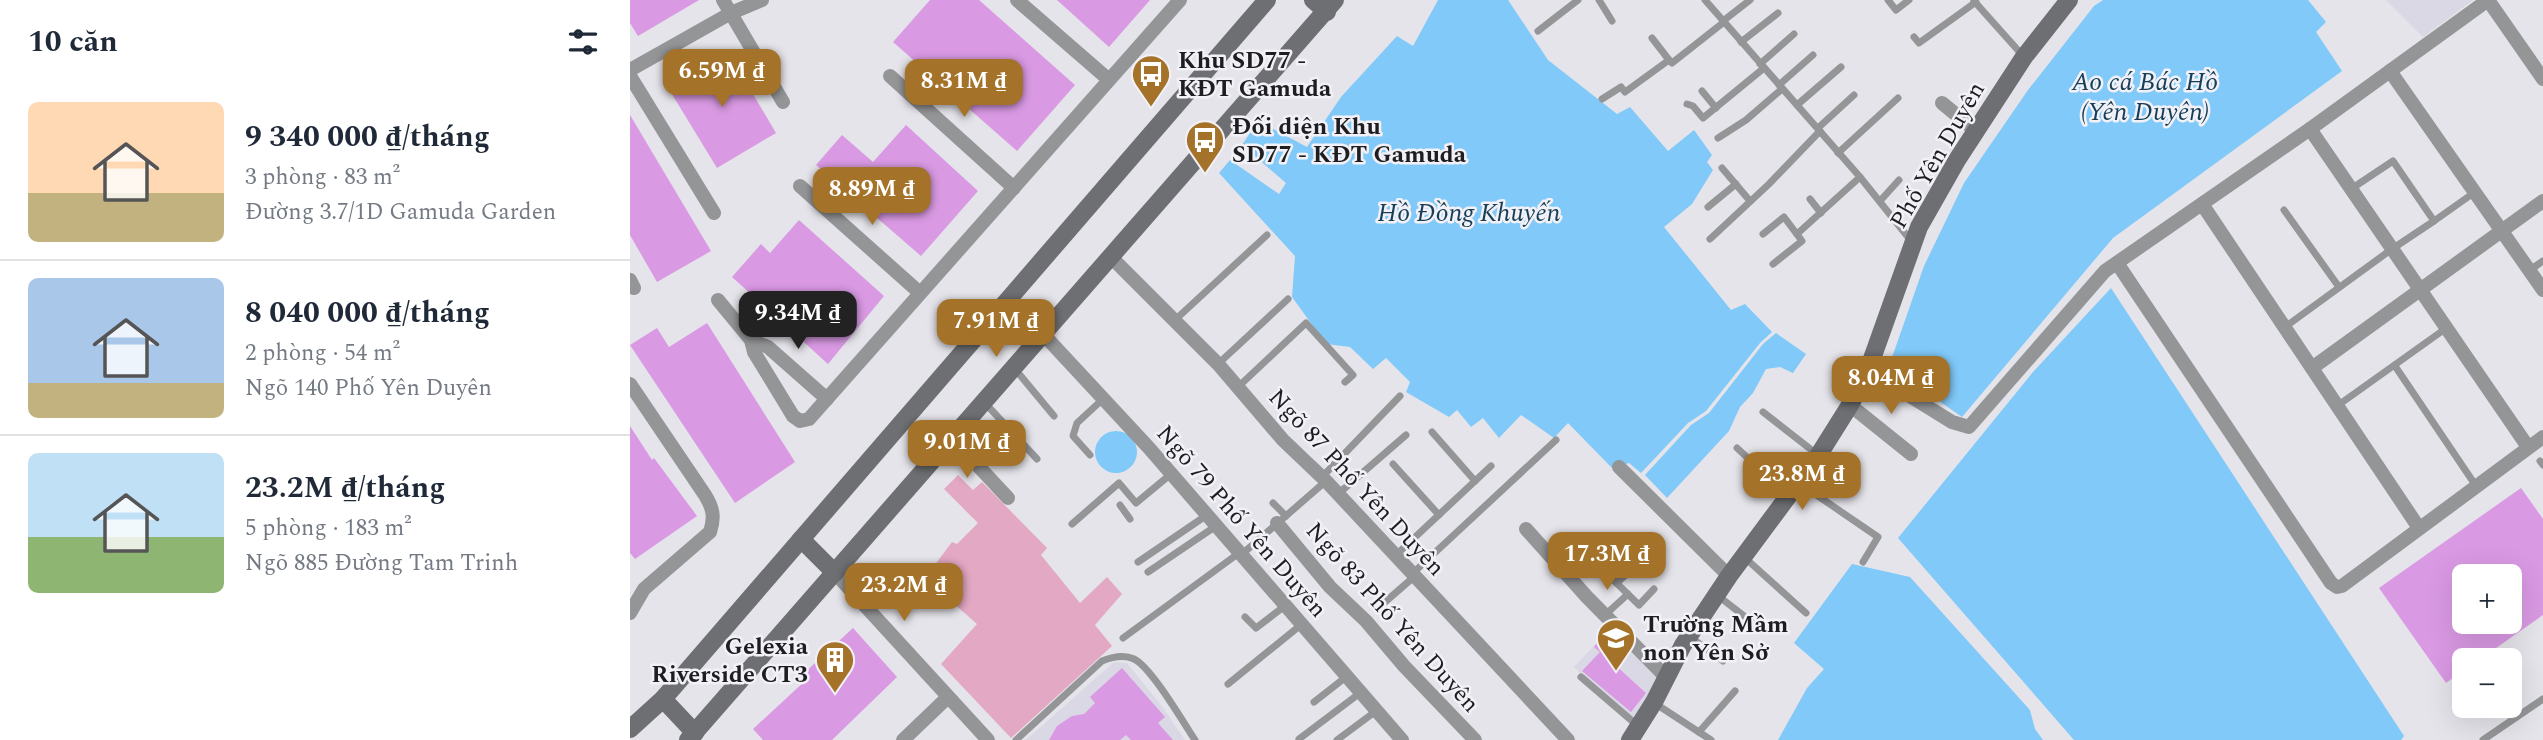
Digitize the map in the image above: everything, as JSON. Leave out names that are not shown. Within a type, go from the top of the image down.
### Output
[{"type":"street","points":[[630,70],[727,4],[762,0]]},
{"type":"street","points":[[1017,0],[1108,79]]},
{"type":"street","points":[[718,300],[751,340],[754,352],[796,419],[809,419],[1180,0]]},
{"type":"street","points":[[630,729],[663,699],[1267,0]]},
{"type":"street","name":"Phố Yên Duyên","points":[[1634,733],[1654,702],[1689,635],[1743,556],[1818,456],[1850,405],[1868,370],[1912,242],[1957,160],[2024,57],[2069,0]]},
{"type":"street","points":[[1868,370],[1952,422],[1969,427],[2105,271],[2310,129],[2488,0],[2543,79]]},
{"type":"street","points":[[727,4],[783,102]]},
{"type":"street","points":[[663,699],[695,738],[1111,257],[1325,4]]},
{"type":"street","points":[[2390,71],[2543,290]]},
{"type":"street","points":[[630,76],[714,213]]},
{"type":"street","points":[[890,76],[1014,187]]},
{"type":"street","points":[[1942,103],[1976,131]]},
{"type":"street","points":[[2310,129],[2528,447]]},
{"type":"street","points":[[800,186],[920,293]]},
{"type":"street","points":[[2312,368],[2543,201]]},
{"type":"street","points":[[2202,204],[2419,528]]},
{"type":"street","name":"Ngõ 87 Phố Yên Duyên","points":[[1111,257],[1218,364],[1283,440],[1324,479],[1568,740]]},
{"type":"street","points":[[2117,263],[2331,583],[2337,587],[2342,586],[2543,437]]},
{"type":"street","name":"Ngõ 79 Phố Yên Duyên","points":[[1044,335],[1286,604],[1402,740]]},
{"type":"street","points":[[751,340],[768,347],[827,400]]},
{"type":"street","points":[[630,384],[712,506],[714,520],[710,532],[632,602]]},
{"type":"street","points":[[1850,405],[1911,454]]},
{"type":"street","points":[[953,439],[1008,498]]},
{"type":"street","points":[[1619,467],[1729,576]]},
{"type":"street","name":"Ngõ 83 Phố Yên Duyên","points":[[1282,520],[1330,587],[1366,621],[1404,666],[1475,740]]},
{"type":"street","points":[[1526,529],[1666,677]]},
{"type":"street","points":[[801,539],[988,740]]},
{"type":"street","points":[[904,740],[948,697]]},
{"type":"lane","points":[[1538,31],[1577,0]]},
{"type":"lane","points":[[1598,0],[1612,21]]},
{"type":"lane","points":[[1705,0],[1860,177],[1912,242]]},
{"type":"lane","points":[[1652,38],[1672,63],[1750,0]]},
{"type":"lane","points":[[1888,0],[1896,10],[1909,0]]},
{"type":"lane","points":[[1914,37],[1919,43],[1975,1],[2024,57]]},
{"type":"lane","points":[[1741,42],[1778,13]]},
{"type":"lane","points":[[1687,104],[1693,106],[1703,118],[1794,34]]},
{"type":"lane","points":[[1718,138],[1746,120],[1813,55]]},
{"type":"lane","points":[[1602,99],[1621,87],[1625,92],[1669,60]]},
{"type":"lane","points":[[1797,105],[1841,67]]},
{"type":"lane","points":[[1702,91],[1716,108]]},
{"type":"lane","points":[[1710,239],[1854,95]]},
{"type":"lane","points":[[1838,153],[1898,98]]},
{"type":"lane","points":[[2351,189],[2393,161],[2434,221]]},
{"type":"lane","points":[[1722,168],[1750,201]]},
{"type":"lane","points":[[1797,234],[1860,177]]},
{"type":"lane","points":[[1880,201],[1899,180]]},
{"type":"lane","points":[[1708,207],[1736,184]]},
{"type":"lane","points":[[2285,327],[2474,192]]},
{"type":"lane","points":[[1811,199],[1821,213]]},
{"type":"lane","points":[[2284,210],[2339,287]]},
{"type":"lane","points":[[1763,234],[1784,217],[1802,241],[1773,264]]},
{"type":"lane","points":[[1175,320],[1267,235]]},
{"type":"lane","points":[[2529,271],[2543,261]]},
{"type":"lane","points":[[1218,364],[1288,299]]},
{"type":"lane","points":[[1237,387],[1306,323],[1353,375],[1345,382]]},
{"type":"lane","points":[[2337,406],[2445,329]]},
{"type":"lane","points":[[2395,366],[2476,486]]},
{"type":"lane","points":[[1014,368],[1054,416]]},
{"type":"lane","points":[[1123,638],[1240,554],[1282,520],[1324,479],[1400,396]]},
{"type":"lane","points":[[1090,455],[1073,436],[1077,423],[1103,399]]},
{"type":"lane","points":[[984,403],[1037,459]]},
{"type":"lane","points":[[1763,412],[1818,456]]},
{"type":"lane","points":[[1432,432],[1475,481]]},
{"type":"lane","points":[[1338,494],[1406,435]]},
{"type":"lane","points":[[1385,602],[1556,440]]},
{"type":"lane","points":[[1738,448],[1794,490],[1878,537],[1863,562]]},
{"type":"lane","points":[[1393,464],[1439,515]]},
{"type":"lane","points":[[1396,556],[1491,466]]},
{"type":"lane","points":[[1125,512],[1171,474]]},
{"type":"lane","points":[[1072,524],[1119,483],[1136,503]]},
{"type":"lane","points":[[1273,503],[1282,520]]},
{"type":"lane","points":[[1138,562],[1211,521]]},
{"type":"lane","points":[[1148,572],[1211,521]]},
{"type":"lane","points":[[1743,556],[1806,613]]},
{"type":"lane","points":[[1600,567],[1639,605],[1654,589]]},
{"type":"lane","points":[[1617,583],[1633,567]]},
{"type":"lane","points":[[1605,615],[1628,594]]},
{"type":"lane","points":[[1716,595],[1762,630]]},
{"type":"lane","points":[[1245,617],[1256,628],[1286,604]]},
{"type":"lane","points":[[1228,684],[1302,624]]},
{"type":"lane","points":[[1689,635],[1723,661]]},
{"type":"lane","points":[[1016,740],[1102,661],[1126,656],[1138,660],[1153,678],[1195,740]]},
{"type":"lane","points":[[1314,702],[1346,677]]},
{"type":"lane","points":[[1581,677],[1634,733]]},
{"type":"lane","points":[[1699,732],[1735,691]]},
{"type":"lane","points":[[1299,739],[1360,693]]},
{"type":"lane","points":[[2483,740],[2543,699]]},
{"type":"lane","points":[[1654,702],[1711,740]]},
{"type":"lane","points":[[1337,740],[1376,711]]},
{"type":"shaded area","points":[[2386,0],[2473,0],[2423,37]]},
{"type":"shaded area","points":[[958,475],[973,490],[982,482],[1047,548],[1041,555],[1080,603],[1107,577],[1122,594],[1095,625],[1112,646],[1011,738],[941,664],[977,624],[925,578],[952,542],[957,544],[978,523],[944,489]]},
{"type":"shaded area","name":"Trường Mầm non Yên Sở","points":[[1608,631],[1658,677],[1636,721],[1574,667]]},
{"type":"shaded area","points":[[1114,662],[1127,663],[1185,740],[1026,740]]},
{"type":"water","name":"Hồ Đồng Khuyến","points":[[1438,0],[1508,0],[1548,60],[1617,114],[1630,107],[1668,151],[1694,130],[1712,155],[1707,162],[1713,170],[1692,204],[1664,227],[1731,310],[1745,304],[1772,332],[1760,343],[1706,411],[1688,423],[1641,473],[1629,463],[1612,468],[1568,423],[1554,438],[1521,415],[1499,438],[1483,418],[1471,427],[1457,410],[1449,417],[1406,392],[1410,382],[1386,358],[1373,369],[1350,347],[1326,344],[1292,297],[1295,256],[1219,173],[1230,160],[1279,194],[1286,183],[1242,145],[1258,121],[1307,147],[1341,97],[1397,36],[1413,46]]},
{"type":"water","name":"Ao cá Bác Hồ (Yên Duyên)","points":[[2103,0],[2308,0],[2326,22],[2316,32],[2342,71],[2113,238],[1962,417],[1889,366],[1924,266],[1964,183],[2028,90],[2094,6]]},
{"type":"water","points":[[2111,288],[2404,736],[2401,740],[2074,740],[1898,538],[2033,372]]},
{"type":"water","points":[[1776,333],[1806,354],[1793,373],[1780,367],[1766,369],[1753,393],[1740,407],[1729,431],[1667,498],[1645,475],[1691,425],[1709,413],[1763,344]]},
{"type":"water","points":[[1116,431],[1131,437],[1137,452],[1131,467],[1116,473],[1101,467],[1095,452],[1101,437]]},
{"type":"water","points":[[1852,564],[1910,577],[2030,710],[2035,729],[2043,740],[1778,740],[1807,688],[1824,669],[1794,643]]},
{"type":"building","points":[[630,0],[699,0],[638,36],[630,23]]},
{"type":"building","points":[[930,0],[979,0],[1075,85],[1017,151],[893,42]]},
{"type":"building","points":[[1057,0],[1150,0],[1109,47]]},
{"type":"building","points":[[727,50],[776,133],[717,168],[667,86]]},
{"type":"building","points":[[630,115],[711,251],[657,282],[630,235]]},
{"type":"building","points":[[906,125],[978,191],[921,256],[816,165],[842,135],[873,162]]},
{"type":"building","points":[[799,220],[884,296],[828,364],[732,277],[761,244],[770,253]]},
{"type":"building","points":[[707,323],[795,462],[735,503],[630,345],[657,328],[669,347]]},
{"type":"building","points":[[630,426],[652,460],[654,458],[697,516],[635,559],[630,553]]},
{"type":"building","points":[[2521,488],[2543,519],[2543,615],[2522,630],[2522,564],[2452,564],[2452,634],[2516,634],[2496,648],[2452,648],[2452,679],[2446,683],[2379,588]]},
{"type":"building","name":"Gelexia Riverside CT3","points":[[853,628],[897,677],[832,740],[763,740],[753,729],[806,680],[802,675]]},
{"type":"building","points":[[1608,631],[1626,650],[1614,664],[1646,693],[1631,712],[1582,671],[1600,652],[1594,647]]},
{"type":"building","points":[[1122,668],[1165,717],[1158,723],[1173,740],[1131,740],[1126,735],[1120,740],[1049,740],[1057,726],[1072,716],[1084,714],[1095,703],[1090,697]]},
{"type":"place","name":"Khu SD77 - KĐT Gamuda","points":[[1151,108]]},
{"type":"place","name":"Đối diện Khu SD77 - KĐT Gamuda","points":[[1205,174]]},
{"type":"place","name":"Trường Mầm non Yên Sở","points":[[1616,672]]},
{"type":"place","name":"Gelexia Riverside CT3","points":[[835,694]]}]
